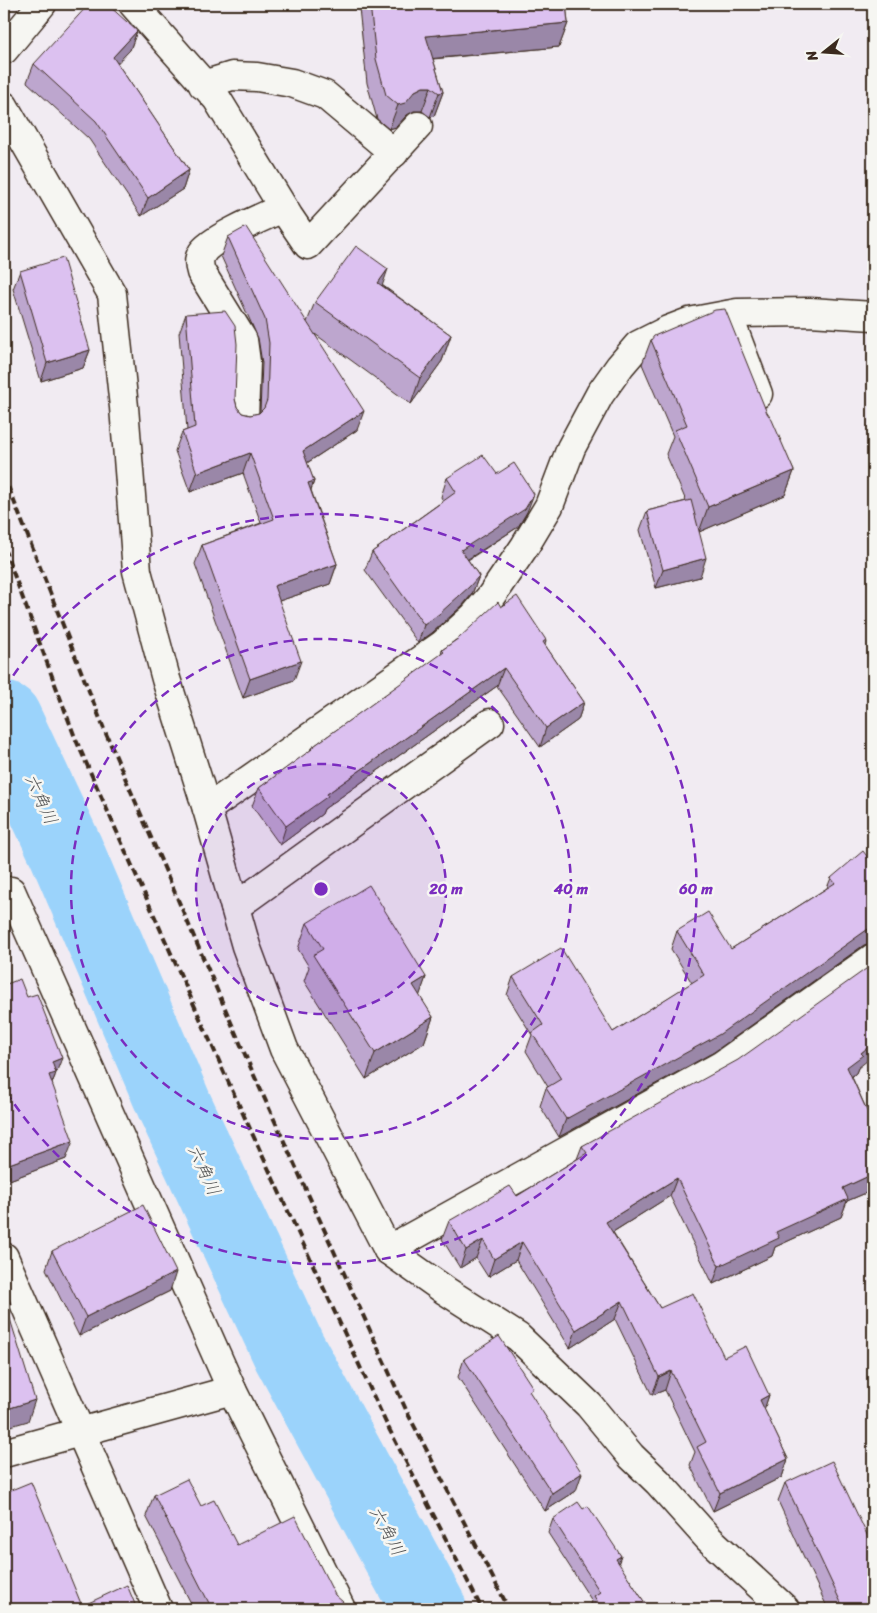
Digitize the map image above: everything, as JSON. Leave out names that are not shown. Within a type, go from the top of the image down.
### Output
[{"type":"street","points":[[4,50],[42,4]]},
{"type":"street","points":[[134,4],[217,99],[308,246],[418,126]]},
{"type":"street","points":[[203,85],[232,76],[257,76],[292,83],[325,96],[394,153]]},
{"type":"street","points":[[4,106],[112,294],[124,407],[137,571],[166,679],[207,809],[246,946],[284,1048],[388,1250],[446,1291],[518,1337],[590,1406],[631,1456],[658,1482],[708,1538],[785,1609]]},
{"type":"street","points":[[244,419],[246,362],[243,340],[201,272],[199,265],[202,253],[214,242],[283,208]]},
{"type":"street","points":[[207,809],[442,645],[474,616],[491,596],[525,546],[549,506],[571,448],[600,394],[638,345],[689,322],[728,315],[810,312],[873,316]]},
{"type":"street","points":[[728,315],[766,414]]},
{"type":"street","points":[[236,906],[490,723]]},
{"type":"street","points":[[11,892],[232,1390],[341,1609]]},
{"type":"street","points":[[388,1250],[722,1065],[873,958]]},
{"type":"street","points":[[4,1257],[158,1609]]},
{"type":"street","points":[[4,1453],[232,1390]]},
{"type":"building","points":[[89,4],[107,4],[137,31],[113,57],[189,170],[148,198],[96,121],[34,64]]},
{"type":"building","points":[[370,4],[566,4],[568,23],[426,36],[443,92],[439,93],[431,87],[423,87],[415,91],[405,103],[398,105],[386,95],[376,59]]},
{"type":"building","points":[[246,227],[364,411],[303,451],[314,481],[308,483],[337,564],[274,586],[301,661],[250,679],[202,545],[274,519],[250,453],[197,473],[182,432],[195,427],[186,314],[225,311],[235,326],[237,344],[235,399],[237,407],[242,413],[250,415],[259,413],[264,408],[267,400],[269,343],[265,319],[228,237]]},
{"type":"building","points":[[356,246],[388,269],[378,283],[451,335],[420,378],[315,302]]},
{"type":"building","points":[[63,258],[90,350],[47,363],[20,271]]},
{"type":"building","points":[[725,309],[767,413],[772,420],[794,471],[708,507],[675,430],[687,425],[651,340],[654,336],[715,310]]},
{"type":"building","points":[[483,455],[497,474],[514,463],[534,494],[525,509],[461,550],[479,576],[439,614],[424,625],[372,552],[456,492],[447,478]]},
{"type":"building","points":[[691,500],[706,558],[663,570],[647,511]]},
{"type":"building","points":[[517,596],[546,640],[543,642],[584,702],[546,728],[504,668],[327,794],[328,796],[286,826],[259,788],[444,652],[442,650],[459,638],[498,602],[501,607]]},
{"type":"building","points":[[863,851],[873,864],[873,926],[720,1034],[566,1119],[546,1088],[561,1079],[532,1033],[543,1025],[513,977],[561,948],[613,1032],[704,975],[677,931],[708,912],[731,949],[835,883],[831,878]]},
{"type":"building","points":[[369,885],[426,977],[413,985],[433,1017],[375,1053],[313,955],[323,949],[307,923]]},
{"type":"building","points":[[873,964],[873,1043],[861,1053],[863,1055],[847,1067],[873,1124],[873,1174],[843,1188],[848,1199],[776,1232],[779,1238],[719,1266],[677,1178],[606,1222],[660,1308],[693,1293],[724,1357],[746,1346],[769,1395],[760,1400],[788,1459],[720,1493],[697,1447],[706,1442],[671,1371],[659,1377],[622,1301],[576,1330],[522,1242],[494,1259],[483,1240],[466,1250],[449,1221],[510,1186],[517,1196],[587,1153],[582,1146],[738,1060]]},
{"type":"building","points":[[20,979],[27,997],[37,994],[62,1058],[52,1062],[56,1073],[49,1075],[73,1141],[9,1164],[4,1154],[4,985]]},
{"type":"building","points":[[143,1205],[176,1272],[86,1317],[52,1251]]},
{"type":"building","points":[[4,1286],[11,1304],[6,1306],[35,1400],[4,1410]]},
{"type":"building","points":[[499,1336],[533,1388],[529,1391],[582,1473],[552,1493],[464,1359]]},
{"type":"building","points":[[832,1461],[870,1541],[873,1539],[873,1609],[844,1609],[785,1483]]},
{"type":"building","points":[[187,1479],[201,1506],[214,1500],[237,1545],[295,1516],[335,1595],[343,1602],[346,1609],[212,1609],[154,1495]]},
{"type":"building","points":[[31,1482],[82,1606],[127,1585],[137,1609],[4,1609],[4,1573],[6,1572],[4,1568],[4,1493]]},
{"type":"building","points":[[578,1502],[583,1509],[588,1506],[621,1556],[616,1559],[649,1609],[602,1609],[594,1596],[600,1592],[553,1519]]},
{"type":"waterway","name":"六角川","points":[[4,719],[66,851],[175,1107],[289,1351],[429,1609]]},
{"type":"railway","points":[[4,476],[104,729],[253,1073],[408,1414],[509,1609]]},
{"type":"railway","points":[[4,548],[76,740],[227,1079],[386,1423],[482,1609]]}]
